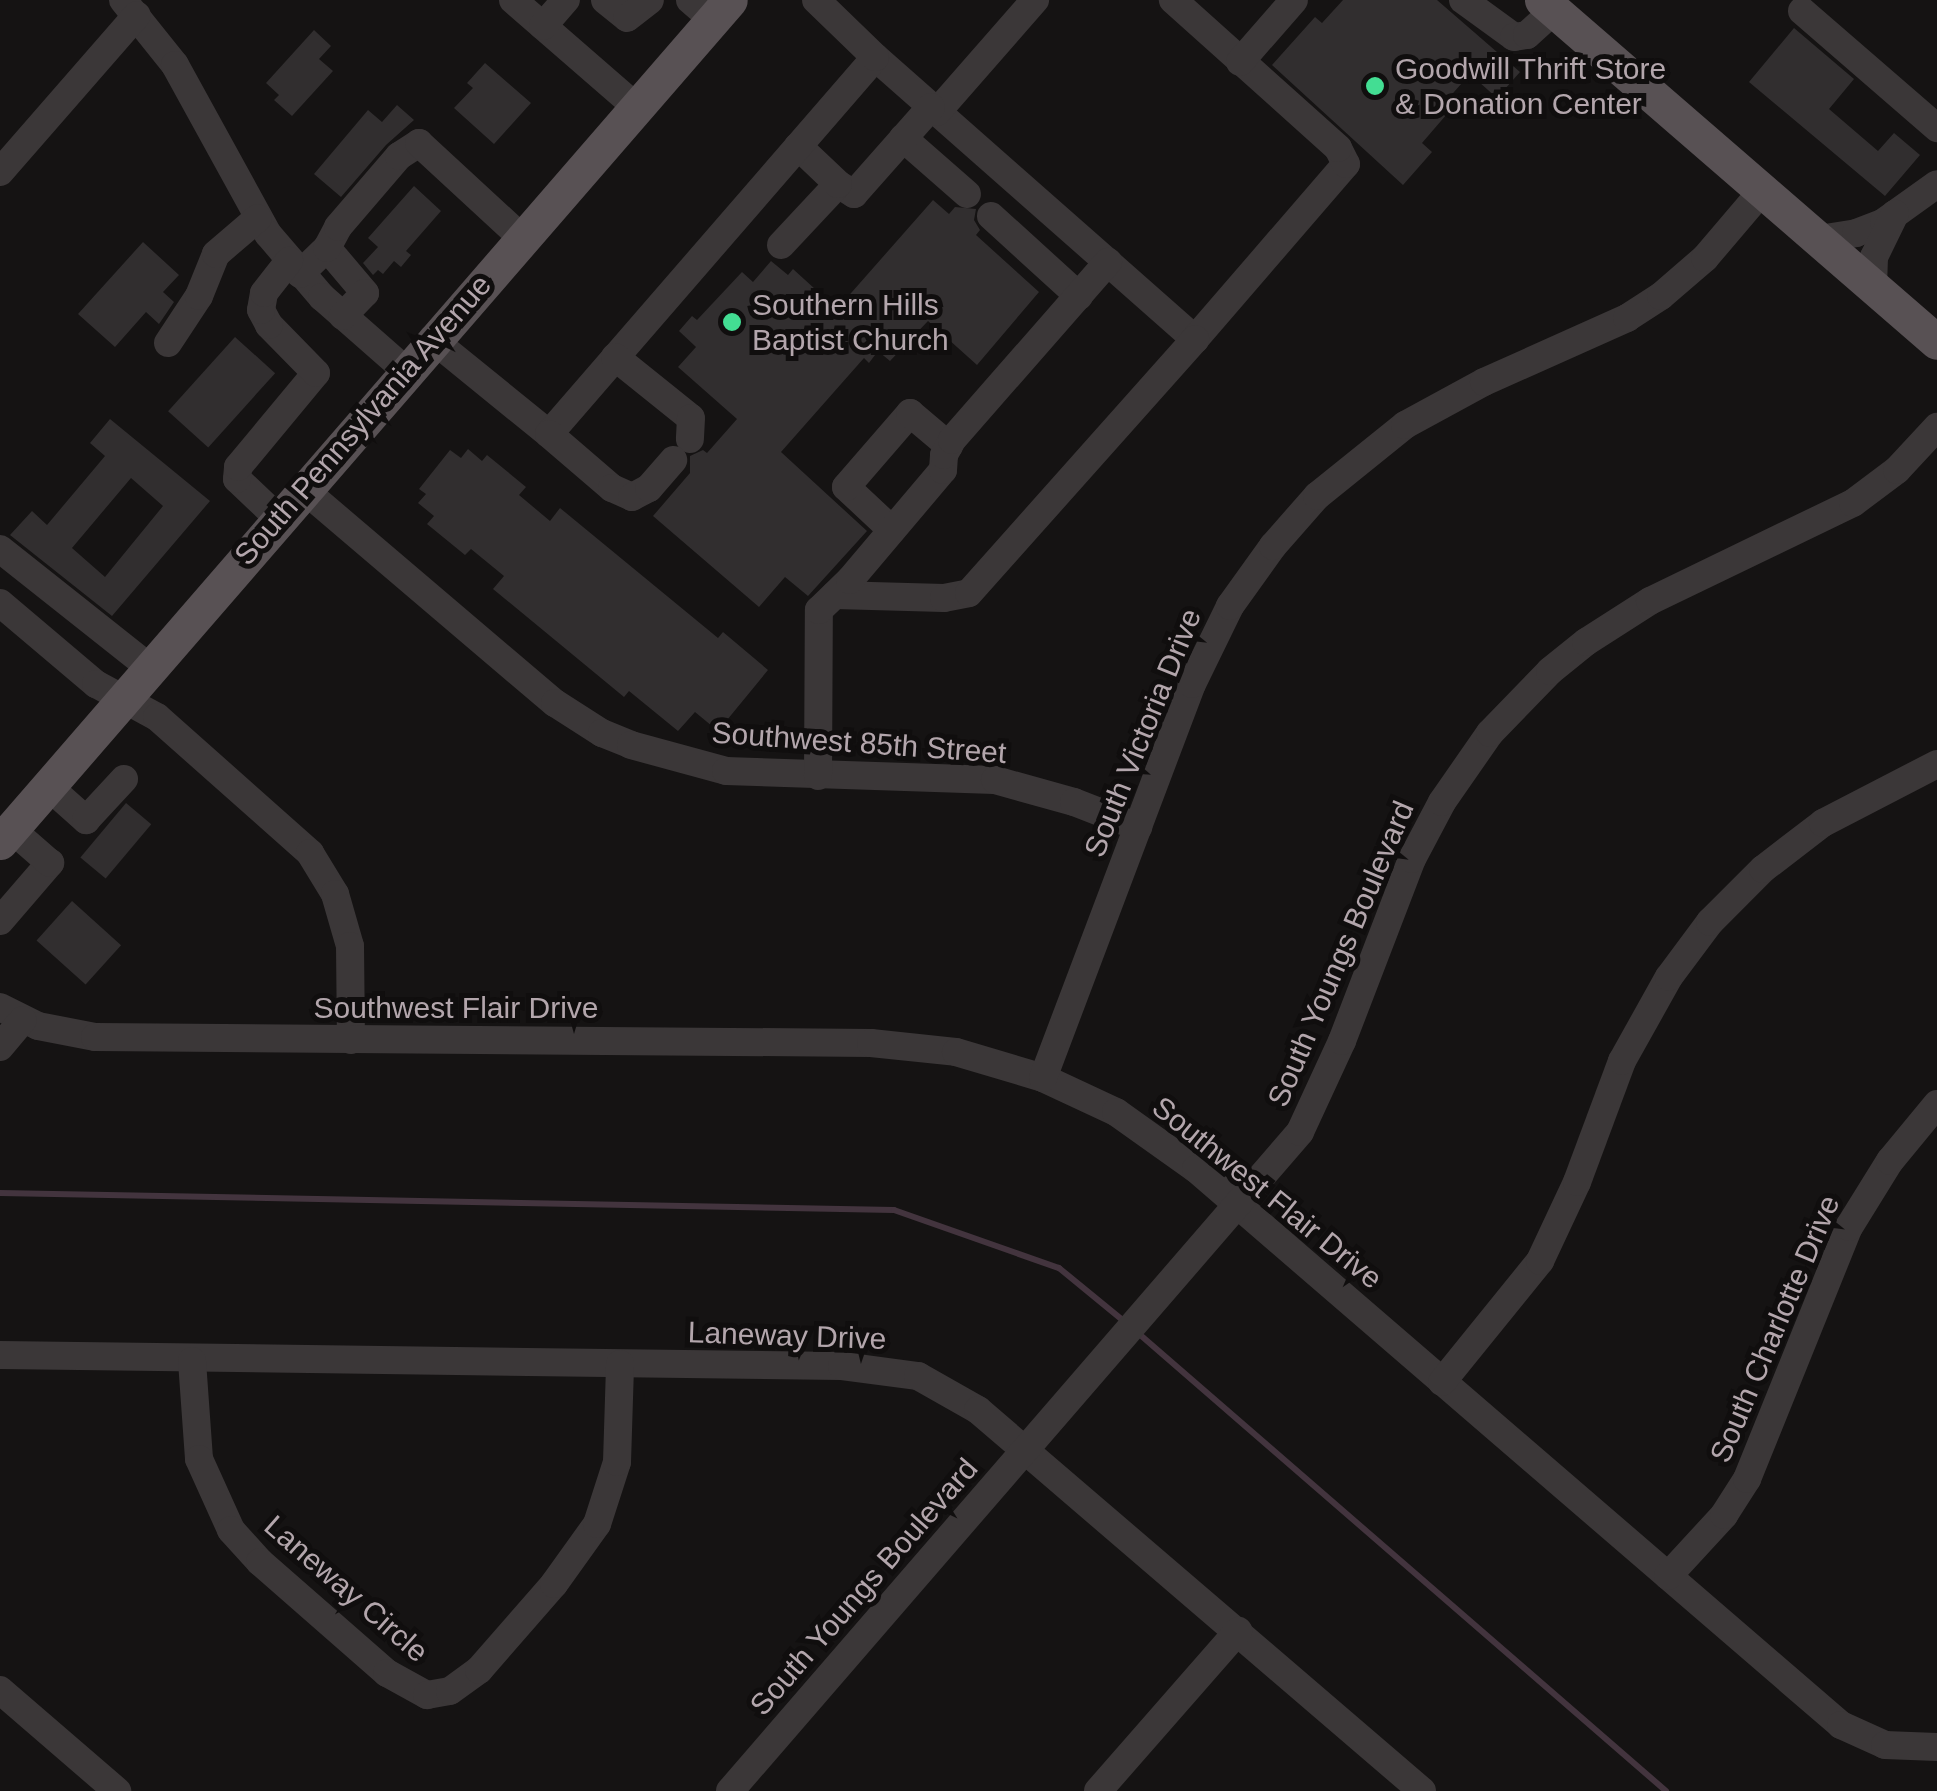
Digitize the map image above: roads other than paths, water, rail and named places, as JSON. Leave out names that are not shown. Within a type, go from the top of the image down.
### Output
[{"type":"main road","points":[[1548,5],[1937,342]]},
{"type":"main road","name":"South Pennsylvania Avenue","points":[[6,836],[302,488],[636,106],[710,6]]},
{"type":"street","points":[[513,0],[636,106]]},
{"type":"street","points":[[543,26],[566,0]]},
{"type":"street","points":[[604,0],[627,18],[650,0]]},
{"type":"street","points":[[816,0],[1194,340]]},
{"type":"street","points":[[798,146],[854,194],[1035,0]]},
{"type":"street","points":[[835,595],[944,598],[969,594],[1346,164],[1338,148],[1173,0]]},
{"type":"street","points":[[1240,62],[1294,0]]},
{"type":"street","points":[[1463,0],[1514,37],[1527,35],[1548,5]]},
{"type":"street","points":[[0,172],[130,7],[175,65],[258,218],[294,268],[405,370]]},
{"type":"street","points":[[1802,11],[1937,128]]},
{"type":"street","points":[[549,434],[875,57]]},
{"type":"street","points":[[903,138],[967,194]]},
{"type":"street","points":[[277,518],[237,479],[238,467],[316,373],[269,325],[262,310],[264,292],[327,248],[367,191],[399,156],[419,143],[521,237]]},
{"type":"street","points":[[781,245],[838,184]]},
{"type":"street","points":[[1819,239],[1856,234],[1895,214],[1937,184]]},
{"type":"street","name":"South Victoria Drive","points":[[1043,1078],[1192,684],[1230,606],[1265,556],[1317,496],[1363,456],[1434,407],[1643,308],[1705,258],[1762,191]]},
{"type":"street","points":[[1873,286],[1874,257],[1895,214]]},
{"type":"street","points":[[992,216],[1079,296]]},
{"type":"street","points":[[168,343],[199,296],[216,254],[258,218]]},
{"type":"street","points":[[327,248],[365,293],[343,316]]},
{"type":"street","points":[[818,776],[818,615],[942,470],[949,446],[1108,262]]},
{"type":"street","points":[[432,339],[612,488],[632,497],[649,488],[682,450],[691,418],[615,357]]},
{"type":"street","points":[[892,530],[846,488],[910,413],[949,446]]},
{"type":"street","name":"South Youngs Boulevard","points":[[730,1791],[1280,1158],[1312,1112],[1412,859],[1442,802],[1490,733],[1550,671],[1586,642],[1650,601],[1853,504],[1898,470],[1937,427]]},
{"type":"street","name":"Southwest 85th Street","points":[[302,488],[518,673],[602,733],[711,769],[995,780],[1074,802],[1138,826]]},
{"type":"street","points":[[0,549],[150,668]]},
{"type":"street","points":[[0,603],[96,684],[157,717],[294,836],[323,872],[339,905],[350,946],[351,1040]]},
{"type":"street","points":[[1442,1382],[1540,1261],[1572,1195],[1622,1061],[1669,978],[1710,922],[1764,869],[1823,823],[1937,764]]},
{"type":"street","points":[[48,787],[86,820],[124,779]]},
{"type":"street","points":[[0,921],[50,863],[6,836]]},
{"type":"street","points":[[0,1047],[12,1013]]},
{"type":"street","name":"Southwest Flair Drive","points":[[12,1013],[59,1032],[96,1037],[871,1043],[956,1052],[1043,1078],[1136,1124],[1238,1206],[1820,1708],[1861,1737],[1900,1748],[1937,1747]]},
{"type":"street","name":"South Charlotte Drive","points":[[1668,1576],[1724,1515],[1747,1479],[1849,1228],[1890,1161],[1937,1104]]},
{"type":"street","name":"Laneway Drive","points":[[0,1355],[192,1361],[842,1366],[893,1370],[930,1380],[962,1397],[1422,1791]]},
{"type":"street","name":"Laneway Circle","points":[[192,1361],[199,1459],[231,1530],[260,1562],[387,1673],[427,1695],[450,1691],[480,1670],[554,1584],[596,1524],[617,1462],[620,1364]]},
{"type":"street","points":[[1098,1791],[1238,1631]]},
{"type":"street","points":[[0,1690],[116,1791]]},
{"type":"waterway","points":[[0,1193],[894,1210],[1059,1268],[1125,1322]]},
{"type":"waterway","points":[[1138,1333],[1666,1791]]},
{"type":"place","name":"Goodwill Thrift Store & Donation Center","points":[[1375,86]]},
{"type":"place","name":"Southern Hills Baptist Church","points":[[732,322]]}]
